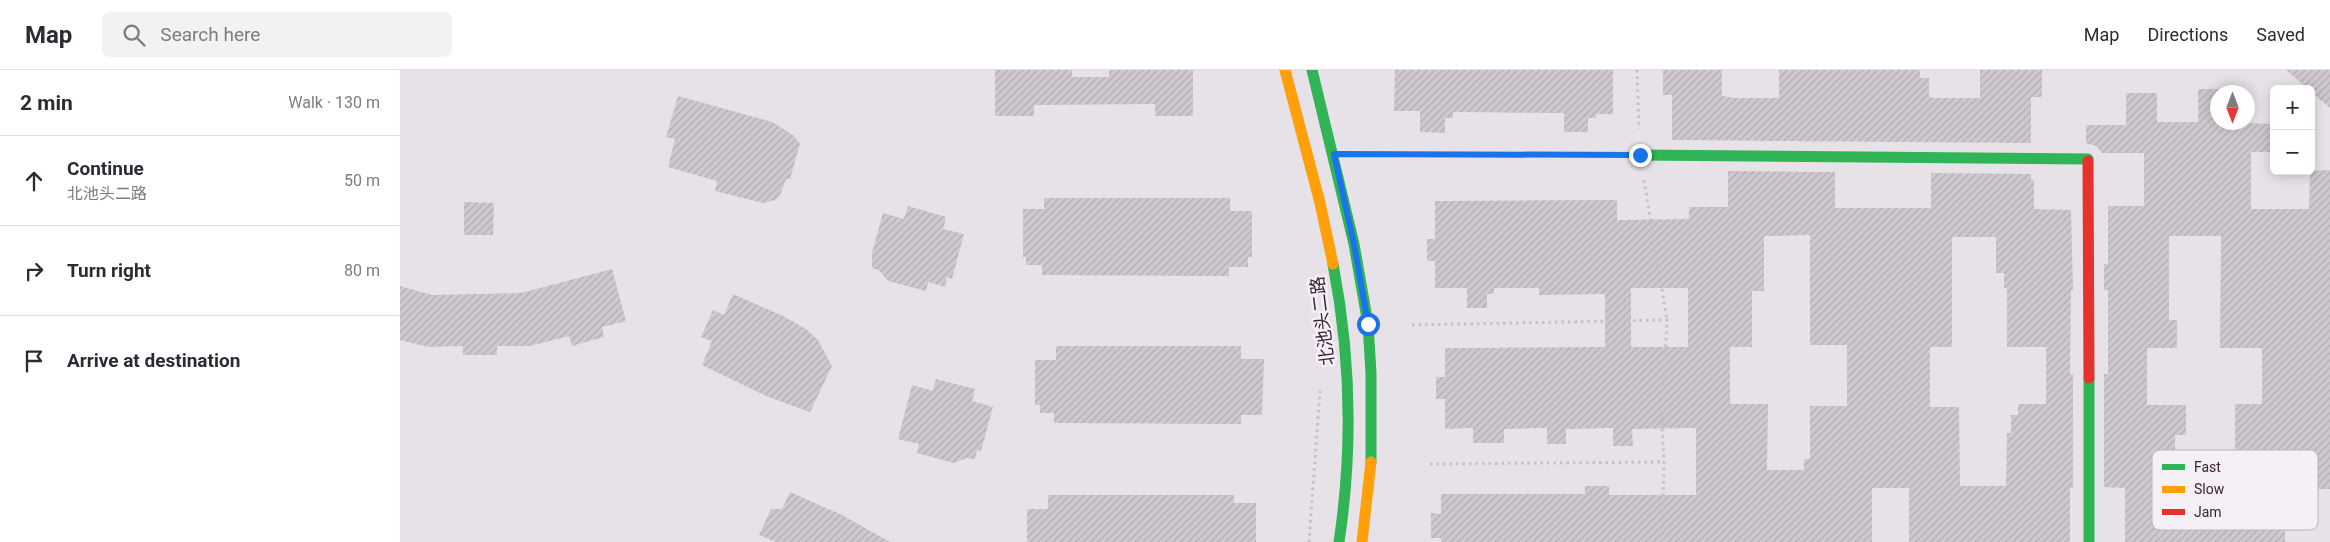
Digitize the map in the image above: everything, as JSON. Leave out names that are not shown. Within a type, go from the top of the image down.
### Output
[{"type":"main road","name":"北池头二路","points":[[1285,70],[1330,247],[1342,316],[1350,452],[1339,542]]},
{"type":"main road","points":[[1312,70],[1334,154],[1354,244],[1368,324],[1371,373],[1372,455],[1362,542]]},
{"type":"main road","points":[[1640,155],[2088,159],[2089,542]]},
{"type":"path","points":[[1637,70],[1640,155],[1667,320],[1662,425],[1664,462],[1662,542]]},
{"type":"path","points":[[1334,154],[1640,155]]},
{"type":"path","points":[[1412,325],[1667,320]]},
{"type":"path","points":[[1309,542],[1321,381]]},
{"type":"path","points":[[1430,464],[1664,462]]},
{"type":"building","points":[[995,70],[1072,70],[1072,77],[1109,77],[1109,70],[1193,70],[1193,116],[1155,116],[1155,104],[1034,105],[1034,116],[995,116]]},
{"type":"building","points":[[1395,70],[1613,70],[1613,114],[1596,114],[1596,118],[1588,118],[1588,132],[1564,132],[1564,113],[1453,112],[1453,118],[1445,118],[1445,133],[1420,132],[1420,111],[1394,111]]},
{"type":"building","points":[[1663,70],[1722,70],[1722,96],[1734,98],[1779,98],[1779,70],[1920,70],[1920,78],[1929,78],[1929,96],[1933,98],[1980,98],[1980,70],[2042,70],[2042,97],[2031,97],[2031,143],[1672,140],[1672,95],[1663,95]]},
{"type":"building","points":[[2286,70],[2330,70],[2330,108],[2315,95],[2315,85],[2303,85]]},
{"type":"building","points":[[2198,89],[2210,89],[2210,130],[2255,130],[2255,123],[2270,124],[2270,152],[2251,152],[2251,209],[2309,209],[2310,175],[2315,175],[2315,171],[2330,170],[2330,489],[2318,489],[2318,450],[2235,450],[2235,404],[2262,404],[2262,348],[2220,348],[2221,236],[2169,236],[2169,320],[2177,320],[2177,348],[2147,348],[2147,405],[2186,405],[2186,435],[2175,435],[2175,450],[2152,450],[2152,530],[2285,530],[2285,542],[2125,542],[2125,488],[2104,487],[2104,374],[2108,374],[2108,290],[2104,290],[2104,264],[2108,264],[2108,206],[2144,206],[2144,153],[2102,153],[2096,146],[2086,143],[2086,125],[2126,125],[2126,93],[2157,93],[2157,122],[2198,122]]},
{"type":"building","points":[[678,96],[772,122],[793,135],[800,144],[790,179],[786,179],[780,195],[775,200],[763,203],[715,191],[717,181],[668,167],[675,139],[666,137]]},
{"type":"building","points":[[1728,171],[1835,172],[1835,208],[1931,208],[1931,173],[2031,174],[2031,180],[2034,180],[2034,209],[2071,210],[2073,290],[2071,290],[2070,374],[2073,374],[2073,488],[2070,488],[2070,542],[1909,542],[1909,488],[1872,488],[1872,542],[1441,542],[1441,538],[1431,538],[1431,513],[1441,514],[1441,494],[1585,494],[1585,486],[1609,486],[1609,495],[1696,495],[1696,428],[1632,429],[1633,446],[1613,446],[1613,428],[1566,429],[1566,444],[1547,444],[1547,428],[1504,429],[1504,443],[1473,443],[1473,428],[1445,429],[1445,399],[1436,399],[1436,377],[1445,377],[1445,348],[1605,347],[1605,294],[1539,295],[1539,288],[1494,288],[1494,294],[1487,294],[1487,308],[1467,308],[1467,288],[1435,288],[1435,261],[1427,261],[1427,239],[1435,239],[1435,201],[1617,200],[1617,220],[1689,219],[1689,207],[1728,207]],"holes":[[[1810,235],[1810,345],[1847,345],[1847,406],[1810,406],[1810,459],[1804,459],[1804,470],[1767,470],[1768,404],[1730,404],[1730,347],[1752,347],[1752,291],[1764,291],[1764,236]],[[1952,237],[1996,237],[1996,273],[2004,273],[2004,288],[2007,288],[2007,347],[2046,347],[2046,404],[2018,404],[2018,415],[2011,415],[2011,433],[2007,433],[2006,486],[1960,486],[1959,407],[1930,407],[1930,347],[1952,347]],[[1631,288],[1688,288],[1688,347],[1631,347]]]},
{"type":"building","points":[[1044,198],[1230,198],[1230,211],[1252,211],[1252,257],[1248,257],[1248,267],[1229,267],[1229,276],[1042,275],[1042,265],[1026,265],[1026,257],[1023,257],[1023,209],[1044,209]]},
{"type":"building","points":[[464,202],[494,203],[493,235],[464,235]]},
{"type":"building","points":[[908,206],[946,217],[943,229],[964,234],[952,279],[947,277],[945,287],[928,282],[926,291],[888,281],[879,270],[872,268],[872,253],[883,213],[904,219]]},
{"type":"building","points":[[612,269],[626,321],[602,327],[604,337],[572,346],[569,336],[530,346],[497,346],[497,355],[463,355],[463,346],[428,347],[400,340],[400,286],[432,295],[521,293]]},
{"type":"building","points":[[733,294],[783,316],[806,329],[818,340],[832,366],[810,412],[766,396],[702,365],[712,341],[701,337],[713,310],[724,315]]},
{"type":"building","points":[[1056,346],[1241,346],[1241,359],[1264,359],[1262,415],[1241,415],[1241,424],[1054,423],[1054,413],[1040,413],[1040,405],[1035,405],[1035,360],[1056,360]]},
{"type":"building","points":[[936,379],[975,389],[972,401],[993,407],[981,451],[977,450],[975,459],[967,458],[954,463],[917,453],[919,444],[898,439],[912,385],[933,391]]},
{"type":"building","points":[[790,492],[842,515],[890,542],[776,542],[759,535],[771,509],[782,509]]},
{"type":"building","points":[[1048,495],[1234,495],[1234,503],[1256,503],[1256,542],[1027,542],[1027,509],[1048,509]]},
{"type":"traffic: fast","points":[[1312,70],[1354,244],[1368,324],[1371,373],[1371,462]]},
{"type":"traffic: fast","points":[[1639,155],[2088,159],[2088,161]]},
{"type":"traffic: fast","points":[[1333,264],[1343,334],[1348,403],[1344,507],[1339,542]]},
{"type":"traffic: fast","points":[[2089,378],[2089,542]]},
{"type":"traffic: slow","points":[[1285,70],[1320,203],[1333,264]]},
{"type":"traffic: slow","points":[[1362,542],[1371,462]]},
{"type":"traffic: jam","points":[[2088,161],[2089,378]]},
{"type":"route","points":[[1368,324],[1354,244],[1334,154],[1640,155]]}]
